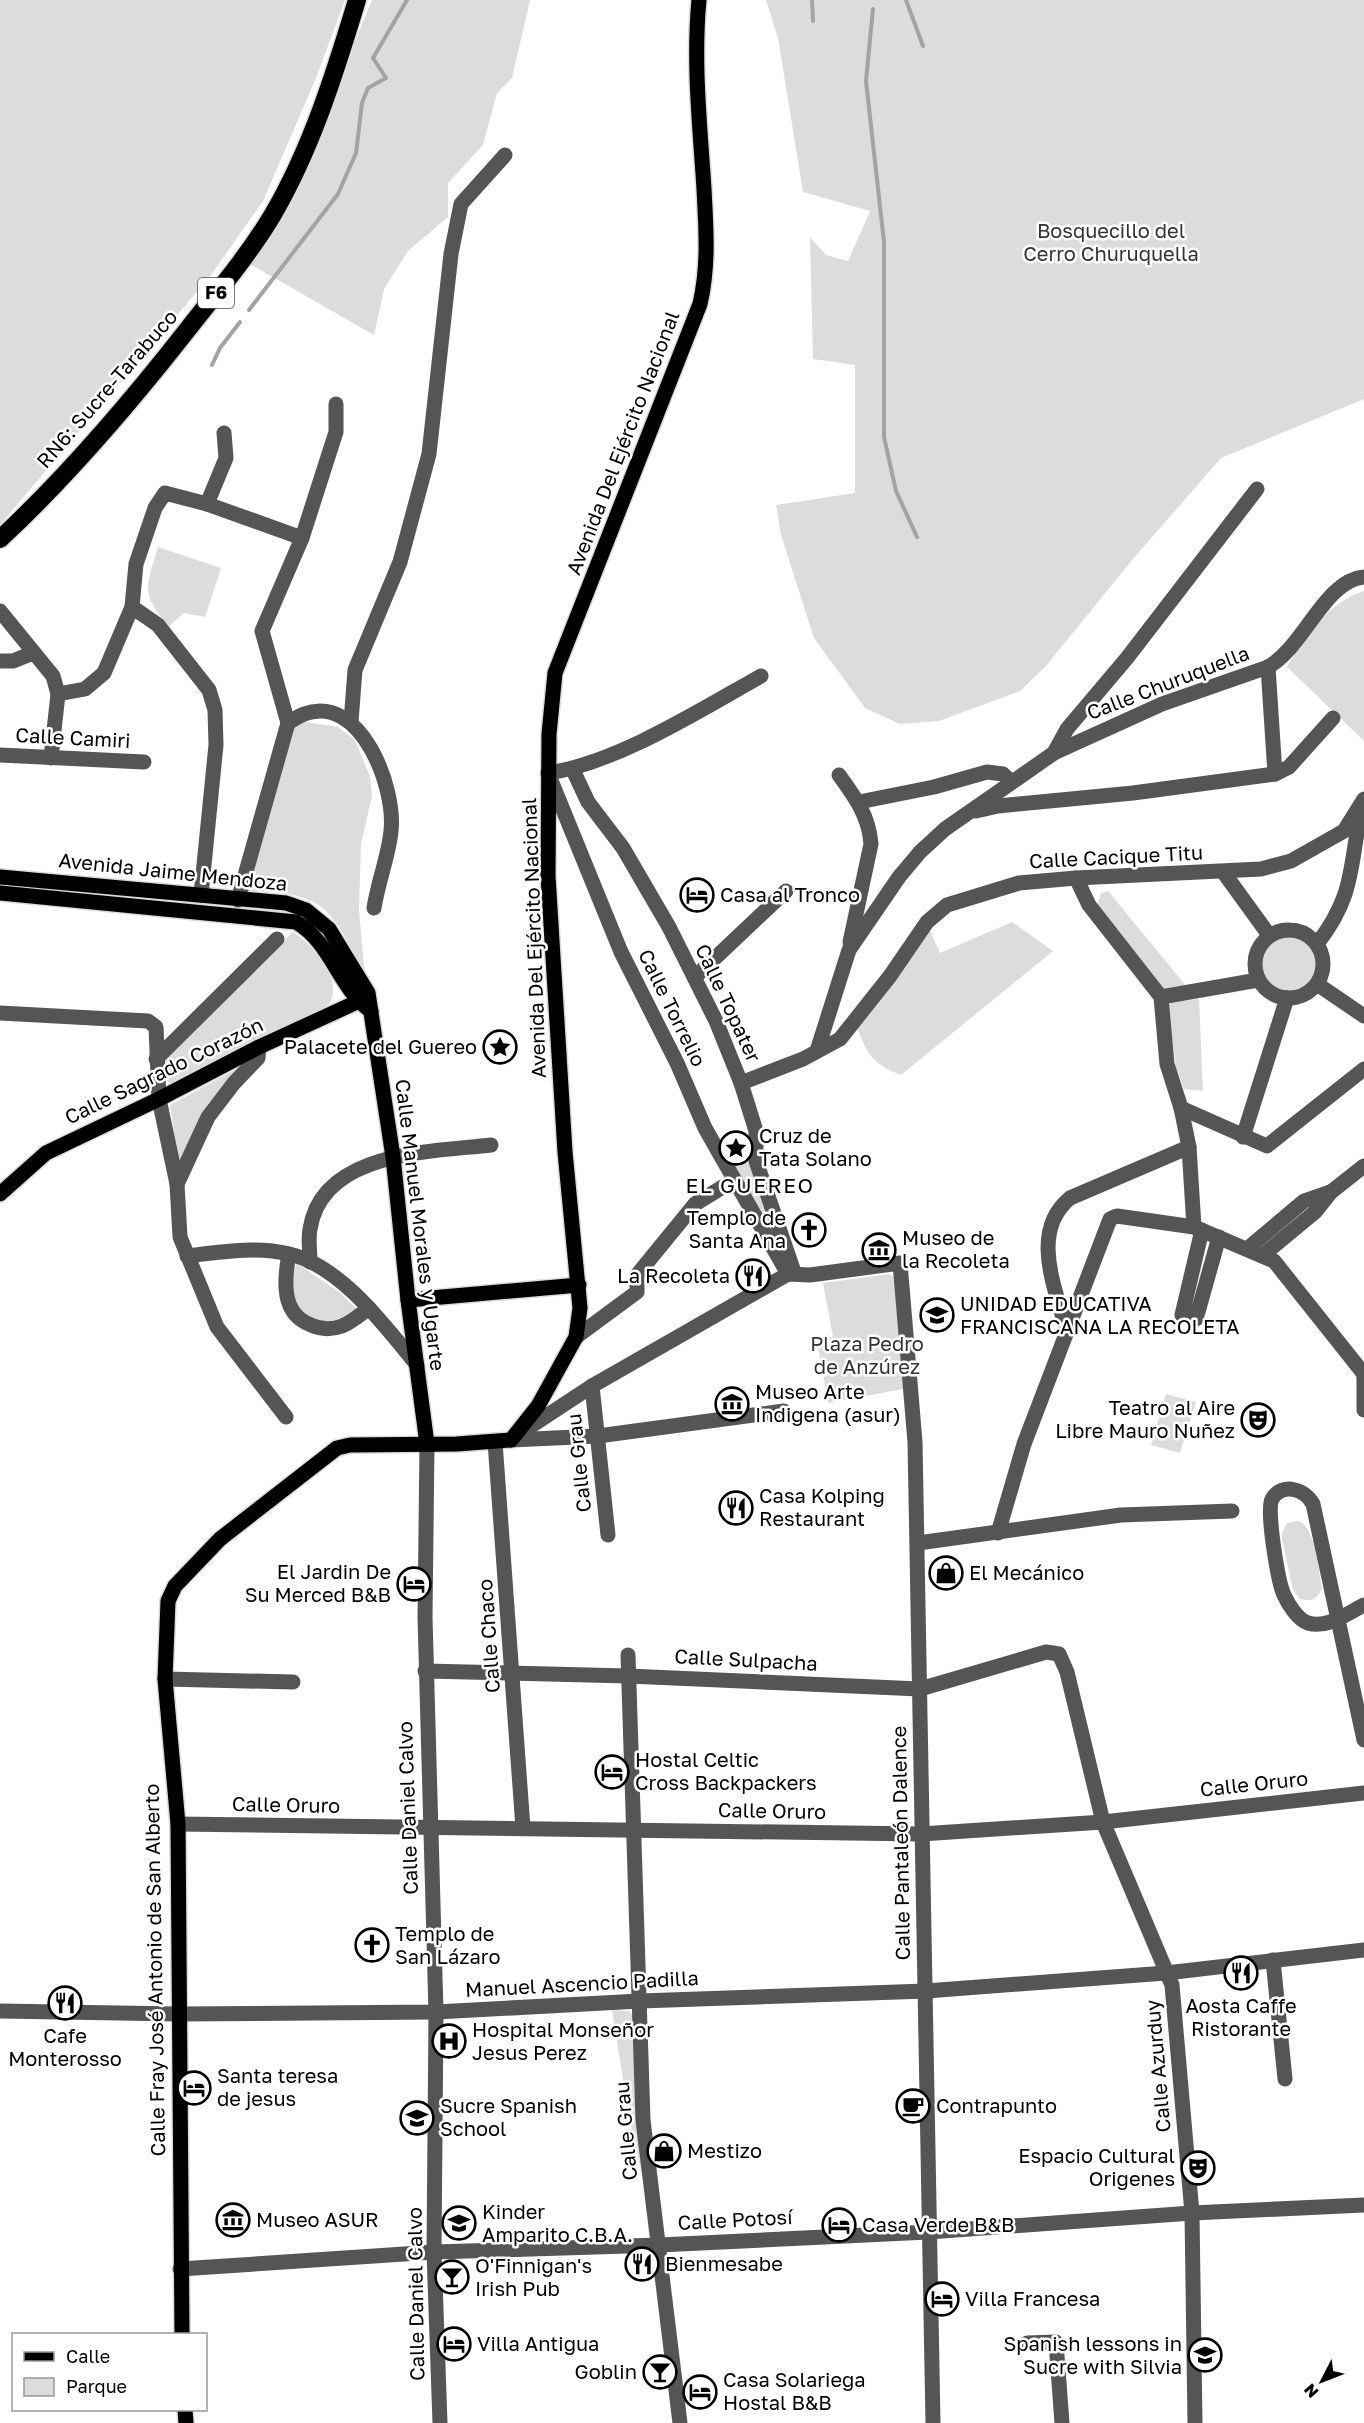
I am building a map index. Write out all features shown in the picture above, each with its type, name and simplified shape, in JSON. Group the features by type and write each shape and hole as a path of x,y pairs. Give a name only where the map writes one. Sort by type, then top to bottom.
{"highway":[{"name":"RN6: Sucre-Tarabuco","path":"0,539 54,485 132,400 239,264 272,215 304,150 336,68 357,0"}],"main road":[{"name":"Avenida Del Ejército Nacional","path":"503,1441 538,1406 576,1337 580,1308 565,1152 548,876 548,773 555,673 630,486 657,409 700,304 704,286 707,248 696,50 699,0"},
{"name":"Avenida Jaime Mendoza","path":"0,877 297,906 321,920 338,941 368,993 370,1011"},
{"name":"Avenida Jaime Mendoza","path":"0,893 296,922 321,942 357,1002 370,1011"},
{"name":"Calle Sagrado Corazón","path":"0,1194 46,1153 159,1099 259,1047 357,1002"},
{"name":"Calle Manuel Morales y Ugarte","path":"370,1011 393,1156 408,1300 427,1444"},
{"path":"408,1300 579,1285"},
{"path":"427,1444 503,1441"},
{"name":"Calle Fray José Antonio de San Alberto","path":"182,2333 178,1824 165,1679 168,1601 175,1586 220,1539 337,1448 350,1445 427,1444"}],"street":[{"path":"351,722 355,670 400,562 429,454 451,254 461,204 505,155"},
{"path":"238,900 288,723 262,631 302,538 336,432 336,404"},
{"path":"207,504 226,458 224,433"},
{"path":"1053,753 1067,729 1127,658 1257,489"},
{"path":"58,694 86,689 104,673 132,608 136,564 154,508 165,493 207,504 302,538"},
{"name":"Calle Churuquella","path":"849,950 874,911 920,852 945,829 1053,753 1162,704 1268,667 1282,659 1333,593 1345,583 1364,577"},
{"path":"132,608 158,625 209,690 215,710 216,745 201,895"},
{"path":"0,611 53,676 58,694 51,758"},
{"path":"0,661 13,661 33,652"},
{"path":"1268,667 1275,774"},
{"path":"548,773 573,770 641,740 761,676"},
{"path":"288,723 306,713 328,713 351,722 368,742 387,790 392,830 378,877 374,908"},
{"path":"970,812 998,806 1145,791 1275,774 1289,767 1333,718"},
{"name":"Calle Camiri","path":"0,755 144,762"},
{"name":"Calle Topater","path":"573,770 588,802 628,858 695,977 741,1083 756,1131 756,1161 791,1274"},
{"path":"859,802 934,787 987,772 1003,774 1012,782"},
{"name":"Calle Torrelio","path":"548,773 621,952 677,1063 705,1128 791,1274"},
{"path":"817,1051 849,950 871,844 870,830 859,802 838,775"},
{"path":"1317,944 1345,899 1359,869 1355,837 1364,799"},
{"name":"Calle Cacique Titu","path":"741,1083 803,1059 840,1039 890,976 927,922 947,905 1019,883 1076,878 1224,873 1261,869 1291,861 1344,831 1364,799"},
{"path":"1224,873 1269,935"},
{"path":"1076,878 1089,905 1161,997 1167,1064 1181,1108 1198,1229 1182,1315 1196,1319 1219,1237"},
{"path":"695,977 786,891"},
{"path":"1279,930 1300,931 1317,944 1324,964 1317,984 1309,992 1287,999 1265,989 1258,980 1254,961 1262,942 1269,935 1279,930"},
{"path":"156,1059 277,939"},
{"path":"1161,997 1258,980"},
{"path":"1317,984 1364,1016"},
{"path":"1243,1137 1287,999"},
{"path":"0,1013 148,1021 156,1027 159,1099 177,1184 180,1238 217,1327 286,1417"},
{"path":"177,1184 208,1117 234,1083 258,1058 259,1047"},
{"path":"1181,1108 1267,1146 1364,1069"},
{"path":"310,1262 310,1229 320,1203 336,1184 354,1170 393,1156 491,1146"},
{"path":"1067,1332 1046,1244 1050,1226 1060,1206 1070,1198 1188,1147"},
{"path":"1262,1256 1315,1212 1331,1192 1364,1166"},
{"path":"576,1337 637,1292 637,1275 695,1204 734,1180"},
{"path":"1247,1249 1304,1201 1331,1192"},
{"path":"998,1533 1024,1444 1110,1219 1117,1215 1198,1229 1274,1261 1364,1373 1364,1410"},
{"path":"187,1256 254,1251 289,1254 310,1262 369,1308 417,1365"},
{"path":"289,1254 285,1277 287,1302 299,1321 320,1329 330,1329 344,1325 369,1308"},
{"name":"Calle Pantaleón Dalence","path":"791,1274 900,1263 915,1442 918,1543 921,1834 926,1991 928,2232 933,2423"},
{"path":"503,1441 592,1386 791,1274"},
{"name":"Calle Grau","path":"592,1386 608,1536"},
{"path":"503,1441 598,1436 784,1411"},
{"name":"Calle Chaco","path":"503,1441 513,1674 524,1828"},
{"name":"Calle Daniel Calvo","path":"427,1444 425,1671 436,2012 434,2252 440,2423"},
{"path":"1364,1605 1336,1620 1317,1624 1305,1623 1284,1595 1269,1510 1272,1499 1285,1489 1301,1491 1309,1496 1313,1504 1336,1620 1364,1740"},
{"path":"918,1543 1121,1515 1232,1511"},
{"name":"Calle Sulpacha","path":"425,1671 628,1676 920,1689 1046,1652 1059,1654"},
{"name":"Calle Azurduy","path":"1059,1654 1067,1672 1103,1822 1172,1985 1191,2212 1195,2423"},
{"name":"Calle Grau","path":"627,1655 643,2120 680,2423"},
{"path":"165,1679 292,1682"},
{"name":"Calle Oruro","path":"178,1824 921,1834 1103,1822 1364,1793"},
{"name":"Manuel Ascencio Padilla","path":"0,2011 178,2014 436,2012 640,2001 926,1991 1166,1973 1364,1950"},
{"path":"1273,1960 1286,2079"},
{"name":"Calle Potosí","path":"180,2269 434,2252 659,2245 928,2232 1191,2212 1364,2205"},
{"path":"1027,2343 1056,2342 1062,2423"}],"green space":[{"path":"0,0 345,0 316,78 263,201 211,275 0,525"},
{"path":"372,0 530,0 512,78 497,93 483,145 448,183 448,217 408,251 384,289 374,335 250,264 339,81"},
{"name":"Bosquecillo del Cerro Churuquella","path":"766,0 1364,0 1364,399 1221,458 1133,559 1045,667 1020,691 939,721 900,724 865,708 814,638 781,535 776,505 855,493 855,365 813,359 810,237 826,255 848,261 870,211 803,192 778,38"},
{"path":"158,547 221,568 205,617 184,613 169,626 159,615 149,597 148,588"},
{"path":"1364,591 1364,741 1287,667 1310,632 1329,612 1340,603"},
{"path":"300,721 338,727 355,740 370,777 372,796 361,844 359,910 365,977 345,937 325,910 297,896 277,892 251,891 249,884 294,726"},
{"path":"1108,891 1187,987 1164,991 1097,906 1101,893"},
{"path":"1012,922 1053,951 901,1075 884,1067 872,1057 857,1026 928,926 940,953"},
{"path":"293,932 318,955 330,975 333,996 328,1006 249,1043 174,1085 168,1082 163,1075 162,1065 166,1058"},
{"path":"1281,933 1293,933 1308,941 1316,956 1316,968 1308,983 1293,991 1281,991 1266,983 1258,968 1258,956 1266,941"},
{"path":"1199,999 1203,1091 1184,1089 1176,1067 1168,1008 1171,1002"},
{"path":"242,1066 208,1104 181,1162 178,1162 170,1105"},
{"path":"751,1134 782,1253 719,1147"},
{"path":"296,1263 339,1292 357,1309 331,1321 313,1321 306,1317 299,1311 292,1292"},
{"name":"Plaza Pedro de Anzúrez","path":"889,1274 894,1277 903,1389 828,1403 817,1340 833,1337 823,1283"},
{"path":"1166,1394 1196,1402 1180,1453 1151,1445"},
{"path":"1298,1521 1309,1531 1322,1588 1311,1600 1300,1599 1293,1590 1282,1539 1287,1523"},
{"path":"612,2010 630,2011 633,2016 646,2193 628,2111"}],"waterway":[{"path":"249,310 338,194 356,153 362,103 368,88 386,78 373,58 407,0"},
{"path":"812,0 813,21"},
{"path":"906,0 923,46"},
{"path":"873,9 866,81 884,242 884,437 896,491 917,537"},
{"path":"212,365 220,348 240,322"}],"place":[{"name":"Casa al Tronco","path":"697,895"},
{"name":"Palacete del Guereo","path":"500,1047"},
{"name":"Cruz de Tata Solano","path":"736,1148"},
{"name":"Templo de Santa Ana","path":"809,1230"},
{"name":"Museo de la Recoleta","path":"879,1250"},
{"name":"La Recoleta","path":"753,1276"},
{"name":"UNIDAD EDUCATIVA FRANCISCANA LA RECOLETA","path":"937,1315"},
{"name":"Museo Arte Indigena (asur)","path":"732,1404"},
{"name":"Teatro al Aire Libre Mauro Nuñez","path":"1258,1420"},
{"name":"Casa Kolping Restaurant","path":"736,1508"},
{"name":"El Mecánico","path":"946,1573"},
{"name":"El Jardin De Su Merced B&B","path":"414,1584"},
{"name":"Hostal Celtic Cross Backpackers","path":"612,1772"},
{"name":"Templo de San Lázaro","path":"372,1945"},
{"name":"Aosta Caffe Ristorante","path":"1241,1973"},
{"name":"Cafe Monterosso","path":"65,2003"},
{"name":"Hospital Monseñor Jesus Perez","path":"449,2041"},
{"name":"Santa teresa de jesus","path":"194,2088"},
{"name":"Contrapunto","path":"913,2106"},
{"name":"Sucre Spanish School","path":"417,2118"},
{"name":"Mestizo","path":"664,2151"},
{"name":"Espacio Cultural Origenes","path":"1198,2168"},
{"name":"Museo ASUR","path":"233,2220"},
{"name":"Kinder Amparito C.B.A.","path":"459,2223"},
{"name":"Casa Verde B&B","path":"839,2225"},
{"name":"Bienmesabe","path":"642,2264"},
{"name":"O'Finnigan's Irish Pub","path":"452,2277"},
{"name":"Villa Francesa","path":"942,2299"},
{"name":"Villa Antigua","path":"454,2344"},
{"name":"Spanish lessons in Sucre with Silvia","path":"1205,2355"},
{"name":"Goblin","path":"660,2372"},
{"name":"Casa Solariega Hostal B&B","path":"700,2392"}],"district":[{"name":"EL GUEREO","path":"750,1186"}]}
